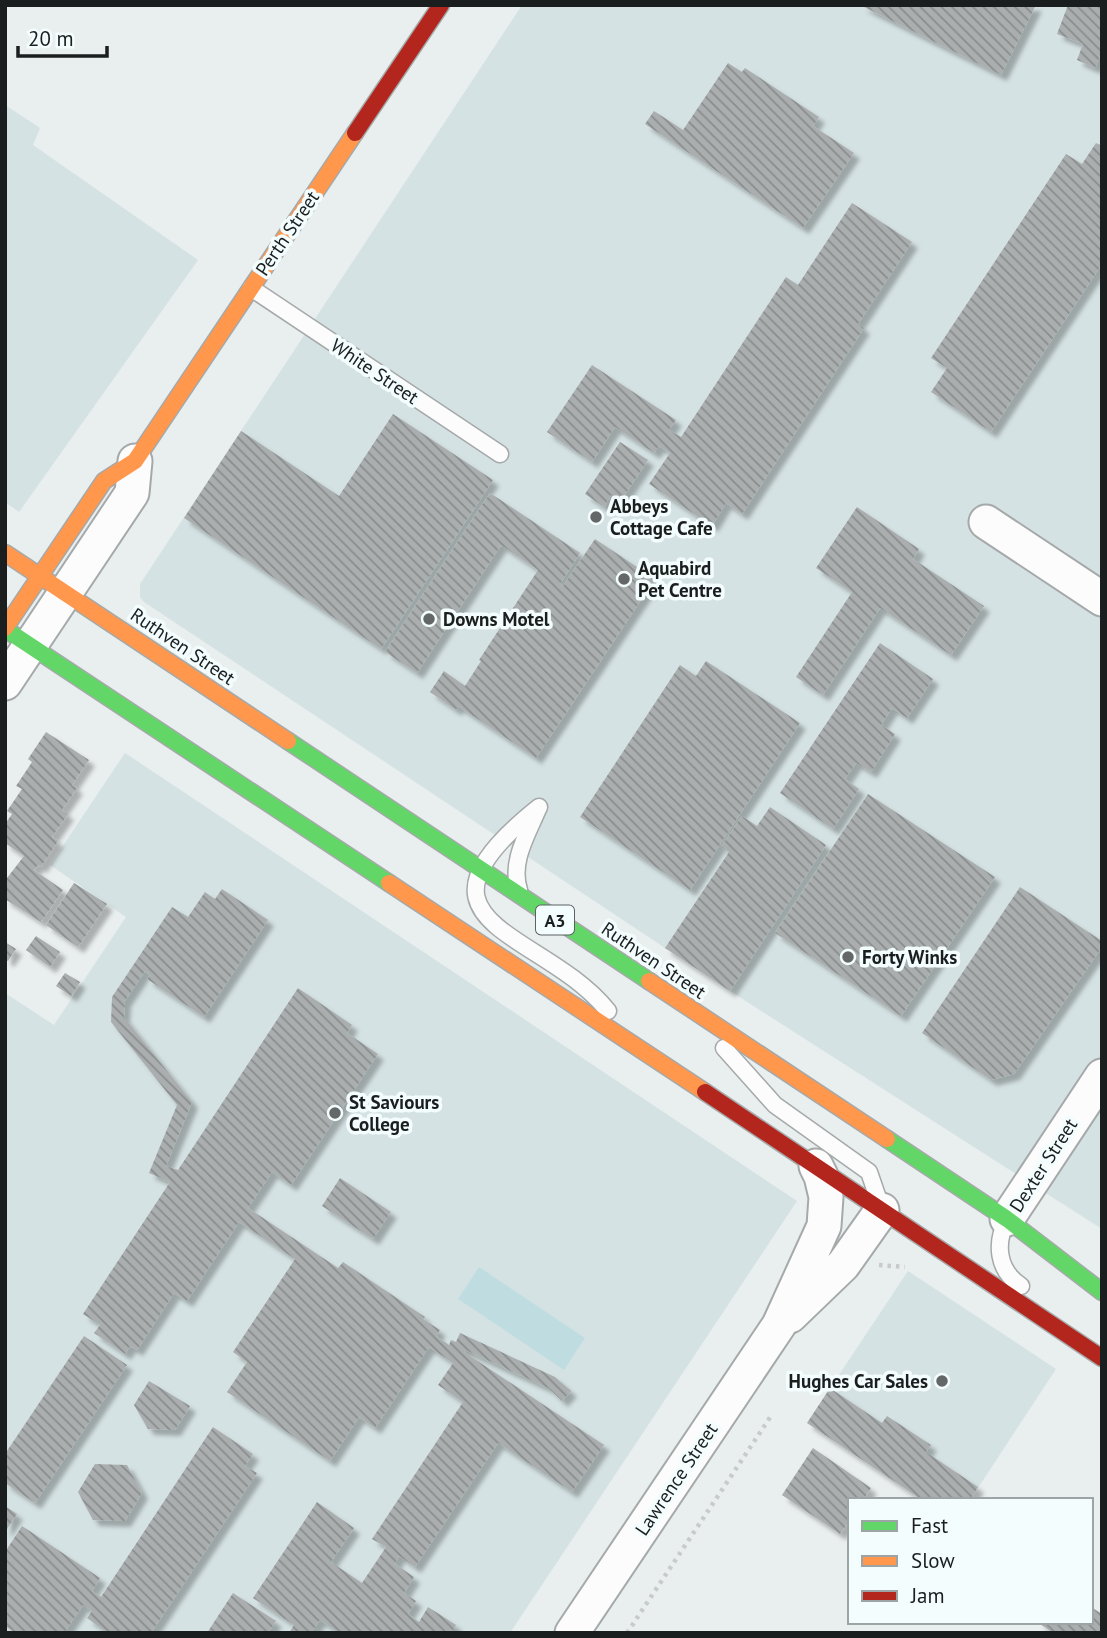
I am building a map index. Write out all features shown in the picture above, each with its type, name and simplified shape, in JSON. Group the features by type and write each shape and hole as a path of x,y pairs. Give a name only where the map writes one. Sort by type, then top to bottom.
{"main road":[{"name":"Perth Street","path":"135,461 441,5"},
{"name":"Ruthven Street","path":"5,553 1007,1219 1102,1292"},
{"path":"14,634 1102,1358"}],"street":[{"name":"Perth Street","path":"5,683 14,634 53,584 132,493 135,461"},
{"path":"986,522 1102,599"},
{"name":"Dexter Street","path":"1007,1219 1102,1076"},
{"name":"Lawrence Street","path":"572,1633 779,1325 824,1226 826,1197 816,1166"},
{"name":"Lawrence Street","path":"779,1325 804,1305 843,1265 882,1210"}],"lane":[{"name":"White Street","path":"250,288 500,454"},
{"path":"524,900 515,879 516,863 539,807 515,826 480,870 475,881 478,905 492,924 592,992 636,1046"},
{"path":"690,1009 775,1105 869,1172 882,1210"},
{"path":"1007,1219 999,1239 1002,1263 1017,1283 1041,1297"},
{"path":"1076,1320 1102,1345"}],"path":[{"path":"627,1633 771,1416"}],"shaded area":[{"path":"522,5 1102,5 1102,1229 730,991 140,597 140,584"},
{"path":"5,105 40,128 33,145 198,260 19,512 5,502"},
{"name":"St Saviours College","path":"125,753 797,1201 510,1633 5,1633 5,993 54,1025 126,917 50,865"},
{"path":"479,1267 585,1338 564,1370 458,1299"},
{"name":"Hughes Car Sales","path":"908,1271 1056,1369 971,1498 966,1498 807,1423"}],"building":[{"path":"860,5 1036,5 1001,75"},
{"path":"1068,5 1102,5 1102,51 1095,68 1077,60 1083,44 1057,34"},
{"path":"728,63 742,72 745,68 819,117 813,126 854,153 803,228 645,124 654,111 683,130"},
{"path":"1096,143 1102,146 1102,264 991,432 931,392 947,368 931,358 1066,154 1082,164"},
{"path":"852,203 912,242 858,324 864,328 742,514 726,503 712,526 649,484 670,453 659,446 654,453 615,427 592,462 547,432 592,365 676,420 669,430 681,437 786,277 798,285"},
{"path":"393,414 493,480 381,649 184,518 241,431 339,496"},
{"path":"620,442 648,460 620,502 611,495 604,507 585,494"},
{"path":"490,493 580,553 560,584 563,586 595,539 655,579 536,758 458,706 456,710 430,692 444,671 465,686 538,570 501,545 417,673 385,652"},
{"path":"857,507 919,549 913,559 984,606 951,655 880,608 823,695 796,677 852,592 816,568"},
{"path":"880,643 933,679 907,718 892,708 881,725 895,734 871,772 856,763 845,779 859,789 833,829 780,793"},
{"path":"706,661 800,723 690,890 580,817 680,665 696,676"},
{"path":"46,732 89,760 72,785 77,788 62,810 68,814 52,837 58,841 41,867 38,865 34,870 63,890 41,922 5,899 5,876 7,878 24,856 5,843 5,824 12,814 7,811 22,789 16,786 32,762 28,759"},
{"path":"868,794 995,877 901,1016 775,933"},
{"path":"770,807 826,845 730,991 665,948 729,852 721,847 742,816 757,826"},
{"path":"74,883 107,904 78,947 46,925"},
{"path":"1020,887 1102,941 1102,947 1014,1074 991,1080 922,1033"},
{"path":"222,889 268,920 204,1017 147,979 150,975 145,971 125,1001 124,1017 192,1102 166,1166 178,1170 298,988 352,1025 347,1033 378,1054 291,1185 272,1172 248,1208 338,1268 343,1262 425,1317 423,1319 440,1330 436,1336 449,1345 451,1340 456,1342 460,1333 555,1377 571,1391 562,1401 548,1388 465,1350 464,1352 604,1445 572,1492 498,1443 415,1567 399,1556 395,1564 414,1577 404,1593 416,1601 408,1614 419,1622 428,1607 456,1625 452,1633 339,1633 320,1620 311,1633 289,1633 294,1625 253,1598 317,1502 354,1528 331,1562 362,1583 386,1547 372,1539 463,1402 438,1385 453,1363 429,1347 375,1428 359,1417 330,1461 227,1392 247,1362 233,1352 295,1259 239,1222 187,1301 174,1293 137,1350 130,1346 125,1354 94,1333 100,1325 83,1314 170,1182 149,1173 177,1105 111,1022 112,997 172,907 188,917 205,892 215,899"},
{"path":"36,936 60,952 50,967 26,950"},
{"path":"5,942 16,949 8,961 5,959"},
{"path":"65,973 80,982 71,996 56,986"},
{"path":"340,1178 391,1212 373,1239 322,1206"},
{"path":"84,1336 127,1365 35,1503 5,1483 5,1454"},
{"path":"149,1381 190,1406 175,1430 148,1429 134,1405"},
{"path":"830,1388 882,1423 887,1416 931,1445 926,1452 978,1487 971,1498 919,1498 807,1423"},
{"path":"213,1427 253,1454 245,1466 257,1473 151,1633 136,1630 134,1633 108,1633 87,1618 92,1611 83,1605 64,1633 16,1633 5,1626 5,1552 22,1526 100,1578 92,1591 101,1597"},
{"path":"813,1448 871,1488 864,1498 848,1498 848,1523 840,1534 782,1495"},
{"path":"95,1464 127,1465 142,1493 125,1521 93,1520 78,1492"},
{"path":"5,1506 17,1514 5,1532"},
{"path":"233,1593 276,1621 268,1633 207,1633"},
{"path":"1093,1608 1102,1614 1100,1633 1053,1633 1040,1624 1093,1624"}],"traffic: fast":[{"path":"5,629 389,883"},
{"path":"288,741 649,981"},
{"path":"887,1139 1007,1219 1102,1292"}],"traffic: slow":[{"path":"5,628 104,481 135,461 355,133"},
{"path":"5,553 288,741"},
{"path":"389,883 705,1092"},
{"path":"649,981 887,1139"}],"traffic: jam":[{"path":"355,133 441,5"},
{"path":"705,1092 1102,1358"}],"place":[{"name":"Abbeys Cottage Cafe","path":"596,517"},
{"name":"Aquabird Pet Centre","path":"624,579"},
{"name":"Downs Motel","path":"429,619"},
{"name":"Forty Winks","path":"848,957"},
{"name":"St Saviours College","path":"335,1113"},
{"name":"Hughes Car Sales","path":"942,1381"}]}
